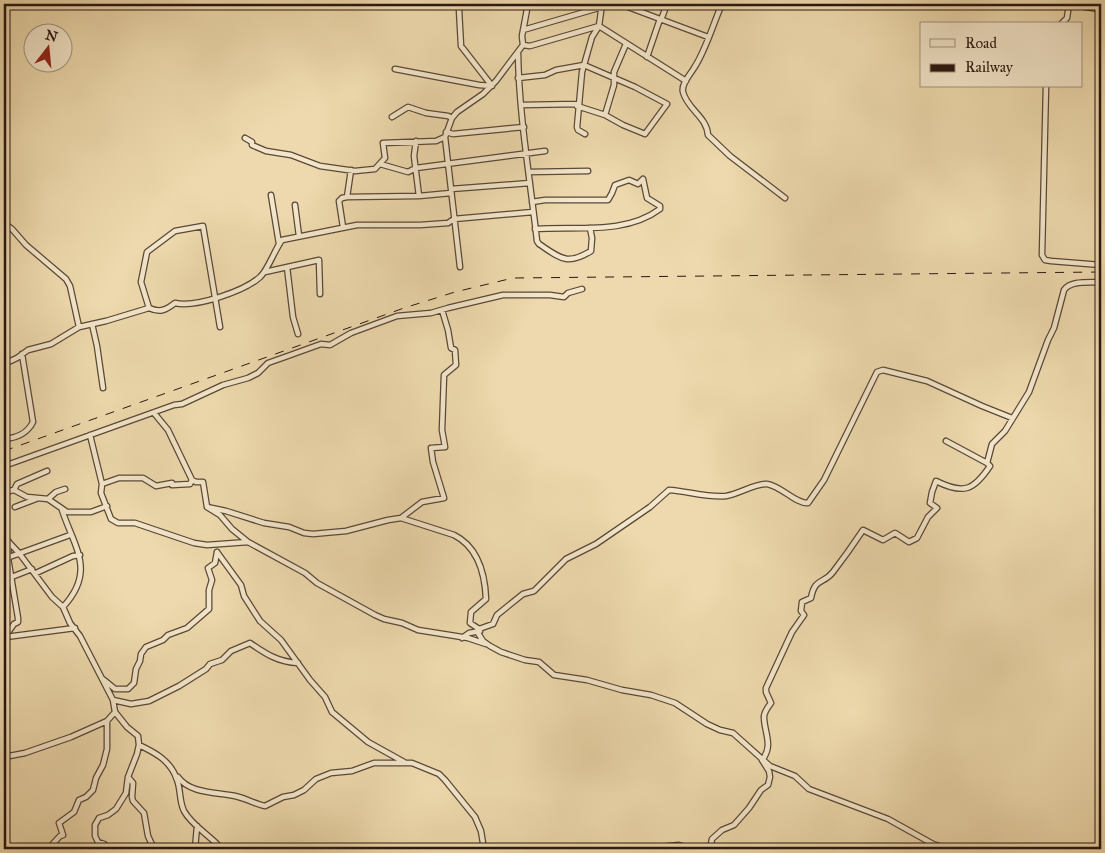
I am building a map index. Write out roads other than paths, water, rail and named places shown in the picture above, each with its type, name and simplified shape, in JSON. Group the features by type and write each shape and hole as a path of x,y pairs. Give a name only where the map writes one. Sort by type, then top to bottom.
{"highway":[{"path":"1079,4 1101,7"}],"street":[{"path":"460,268 445,135 452,118 457,112 492,86 523,46 522,36 528,4"},
{"path":"620,4 708,38"},
{"path":"637,9 639,4"},
{"path":"647,57 667,4"},
{"path":"722,4 697,64 683,86 683,93 708,126 708,135 730,156 785,198"},
{"path":"1063,22 1067,18 1069,4"},
{"path":"523,30 602,5 599,26 592,37 584,65 577,105 576,127 585,134"},
{"path":"458,8 461,46 492,86"},
{"path":"523,46 530,46 599,26 686,81"},
{"path":"606,115 614,86 613,78 626,44"},
{"path":"518,53 518,78 522,105 525,154 529,172 537,241 562,259 579,258 591,251 592,238 590,228"},
{"path":"518,78 545,75 556,70 584,65 667,104 644,134 606,115 577,105 522,105"},
{"path":"395,69 471,84 492,86"},
{"path":"1046,88 1042,255 1045,260 1101,265"},
{"path":"392,117 408,107 452,118"},
{"path":"245,138 252,142 252,145 266,151 291,155 320,166 362,170 375,169 385,158 383,143 436,141 445,135 524,127"},
{"path":"416,141 414,156 419,196"},
{"path":"380,164 408,172 416,168 448,163 544,151"},
{"path":"347,197 351,170"},
{"path":"529,172 588,171"},
{"path":"532,202 544,200 608,200 614,185 629,180 638,184 643,180 647,198 660,206 659,210 632,223 611,227 535,229"},
{"path":"343,227 339,201 342,198 419,196 530,183"},
{"path":"271,195 279,244"},
{"path":"295,205 299,236"},
{"path":"4,364 28,350 51,344 79,327 149,308 157,311 168,308 175,303 190,305 214,298 254,282 265,272 282,240 356,225 448,223 454,219 533,212"},
{"path":"4,223 12,229 26,246 66,279 70,286 79,327"},
{"path":"149,308 141,282 147,252 175,231 203,226 220,326"},
{"path":"265,272 319,260 320,294"},
{"path":"287,267 293,317 298,334"},
{"path":"987,463 992,444 1005,431 1029,392 1054,328 1061,297 1066,286 1074,283 1101,282"},
{"path":"4,466 182,404 223,385 248,378 258,373 268,363 321,344 330,345 351,333 397,316 431,313 503,295 550,295 564,297 568,293 582,289"},
{"path":"402,518 422,502 444,498 433,462 431,448 445,447 442,430 444,375 456,365 455,350 451,348 442,310"},
{"path":"92,324 103,388"},
{"path":"4,439 19,436 26,432 33,422 22,354"},
{"path":"462,638 469,633 493,624 496,615 523,594 534,591 566,559 596,544 650,507 669,490 717,497 737,494 763,484 769,484 804,503 808,503 824,480 877,372 882,370 927,380 1012,418"},
{"path":"154,413 168,430 192,480 203,482 207,507 220,515 248,542 306,573 317,583 375,615 418,630 462,638 490,646 525,660 539,662 554,675 586,680 622,690 664,698 707,724 733,733 770,766 795,776 809,789 888,819 933,844 948,849"},
{"path":"90,436 102,484 101,493 112,519 118,523 135,523 194,543 219,545 248,542"},
{"path":"762,760 768,744 764,717 771,703 766,688 792,632 804,615 801,611 802,602 811,598 817,583 832,573 863,530 883,540 895,533 909,542 917,538 928,517 937,508 930,503 936,481 952,489 962,489 980,481 990,466 946,442"},
{"path":"14,490 17,484 47,471"},
{"path":"102,484 118,478 143,478 156,486 172,482 172,485 190,484 192,480"},
{"path":"48,499 56,492 65,489"},
{"path":"4,492 14,490 27,497 48,499 66,512 91,512 107,506"},
{"path":"15,507 37,499"},
{"path":"207,507 313,534 346,531 402,518 454,534 460,537 471,550 482,568 485,579 486,599 471,612 470,623 478,631 483,641 490,646"},
{"path":"62,510 80,555 82,568 75,594 64,607"},
{"path":"6,559 70,534"},
{"path":"4,537 36,573 52,597 64,607 70,623 75,628 113,700 116,712 138,736 139,745 128,777 126,793 116,809 108,815 99,818 95,825 94,836 98,842 110,849"},
{"path":"5,638 14,624 18,622 11,576 6,559 9,542"},
{"path":"102,679 115,689 128,689 134,683 140,654 146,647 163,640 168,635 187,628 209,609 209,590 212,580 208,568 215,563 219,545"},
{"path":"217,552 241,585 244,596 260,621 268,630 278,636 325,697 335,715 368,742 408,763"},
{"path":"36,573 73,556 80,555"},
{"path":"4,580 32,569"},
{"path":"5,638 75,628"},
{"path":"4,631 5,638"},
{"path":"113,700 131,704 148,702 179,686 206,669 210,664 222,660 232,651 250,643 279,660 298,663"},
{"path":"4,758 71,737 107,721 116,712"},
{"path":"48,849 60,836 64,835 59,823 74,812 79,800 86,797 95,787 96,778 105,757 107,721"},
{"path":"139,745 159,755 182,784 204,791 238,796 252,803 265,806 304,790 316,779 331,773 352,771 374,763 417,764 439,774 475,817 481,831 484,849"},
{"path":"710,849 712,839 722,830 734,825 761,790 768,785 769,771 762,760"},
{"path":"168,764 177,780 184,811 220,849"},
{"path":"128,777 132,783 133,801 144,813 148,836 154,849"},
{"path":"195,849 197,826"},
{"path":"642,849 679,845 691,849"}],"railway":[{"path":"4,451 404,308 455,292 513,278 1101,272"}]}
